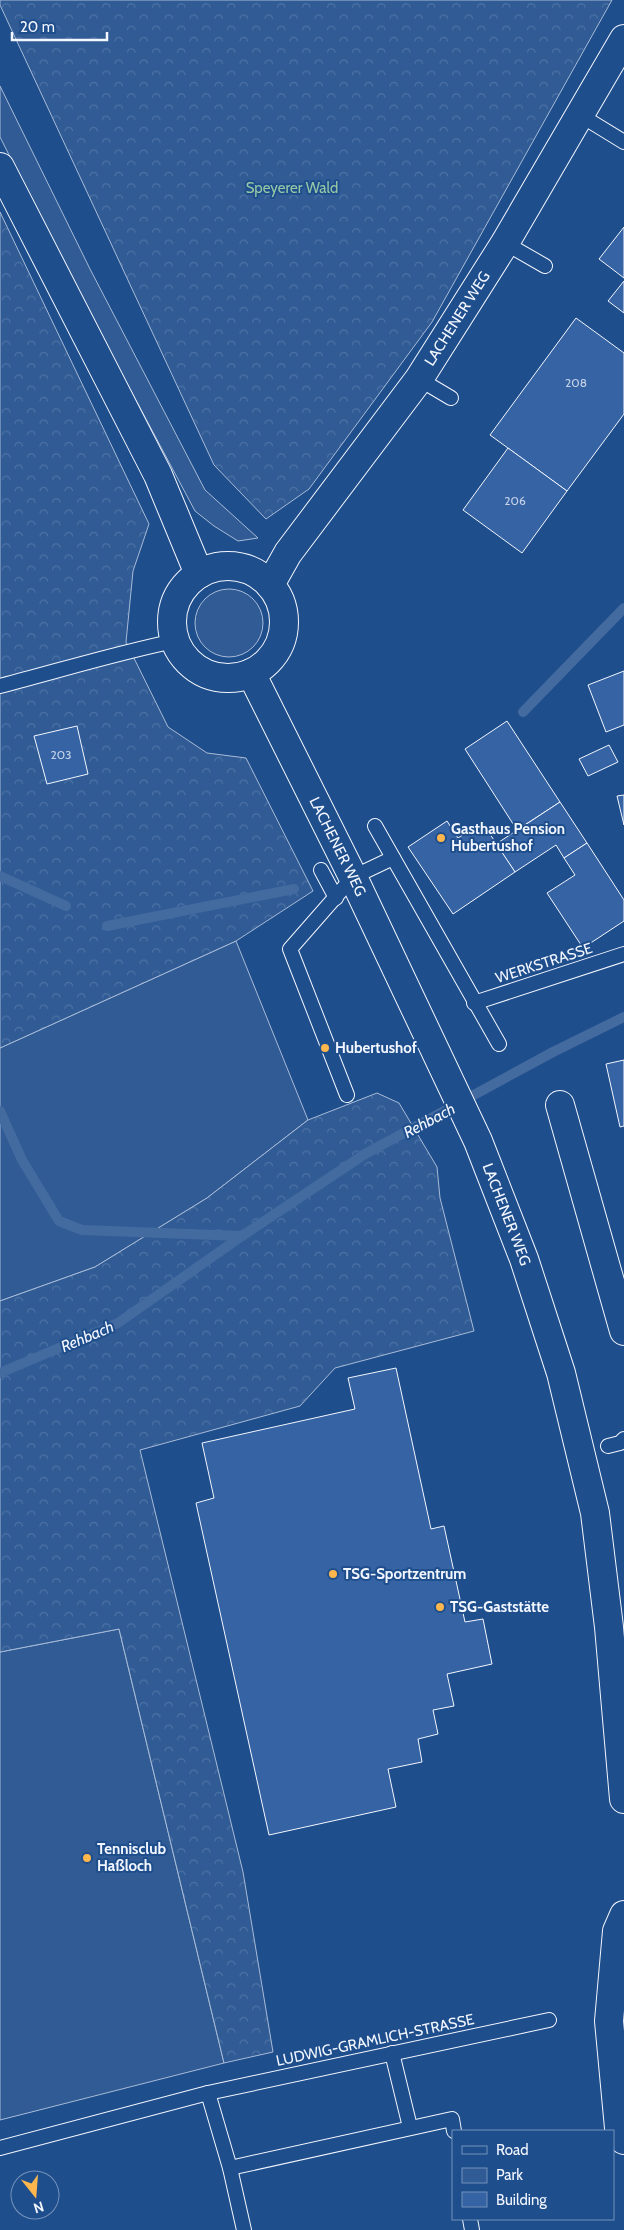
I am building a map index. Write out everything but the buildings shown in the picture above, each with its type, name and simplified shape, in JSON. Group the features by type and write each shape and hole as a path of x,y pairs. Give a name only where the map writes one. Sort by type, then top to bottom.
{"main road":[{"name":"LACHENER WEG","path":"270,585 288,553 419,379 505,243 624,39"},
{"path":"0,167 158,475 199,574"},
{"path":"217,567 236,567 254,573 270,585 279,599 283,616 282,634 276,650 264,665 251,673 234,678 219,678 192,666 174,641 171,622 175,603 184,586 199,574 217,567"},
{"name":"LACHENER WEG","path":"251,673 353,877 478,1141 527,1269 561,1373 595,1513 610,1626 624,1799"},
{"path":"560,1105 624,1331"},
{"path":"624,1915 616,1931 609,2021 619,2128 624,2140"}],"lane":[{"path":"580,115 624,142"},
{"path":"505,243 545,266"},
{"path":"419,379 452,398"},
{"path":"0,686 138,648 174,641"},
{"path":"376,826 474,1003 499,1044"},
{"path":"347,1095 290,949 353,877 393,858"},
{"path":"321,870 336,898"},
{"name":"WERKSTRASSE","path":"474,1003 624,954"},
{"path":"608,1446 620,1443 624,1439"},
{"name":"LUDWIG-GRAMLICH-STRASSE","path":"0,2148 208,2093 549,2020"},
{"path":"392,2053 410,2127"},
{"path":"208,2093 230,2168 244,2230"},
{"path":"230,2168 452,2119 454,2130"}],"green space":[{"name":"Speyerer Wald","path":"0,0 612,0 432,322 309,489 266,519 214,465 0,5"},
{"path":"0,86 90,269 205,490 258,538 238,541 195,511 73,282 0,137"},
{"path":"0,212 149,524 133,571 126,642 168,727 207,753 246,758 313,891 236,941 0,1048"},
{"path":"229,589 242,592 253,599 260,610 263,623 260,636 253,647 242,654 229,657 216,654 205,647 198,636 195,623 198,610 205,599 216,592"},
{"path":"236,941 308,1120 207,1198 95,1267 0,1301 0,1048"},
{"path":"377,1093 399,1103 437,1167 440,1198 474,1331 335,1368 300,1406 140,1450 243,1872 273,2052 224,2063 119,1629 0,1652 0,1301 95,1267 207,1198 308,1120"},
{"name":"Tennisclub Haßloch","path":"119,1629 224,2063 0,2120 0,1652"}],"waterway":[{"path":"523,712 624,608"},
{"path":"0,876 66,906"},
{"path":"107,926 294,889"},
{"name":"Rehbach","path":"0,1373 118,1323 242,1236 365,1154 553,1052 624,1017"},
{"name":"Rehbach","path":"0,1111 22,1160 59,1221 82,1230 242,1236"}],"place":[{"name":"Gasthaus Pension Hubertushof","path":"441,838"},
{"name":"Hubertushof","path":"325,1048"},
{"name":"TSG-Sportzentrum","path":"333,1574"},
{"name":"TSG-Gaststätte","path":"440,1607"},
{"name":"Tennisclub Haßloch","path":"87,1858"}]}
